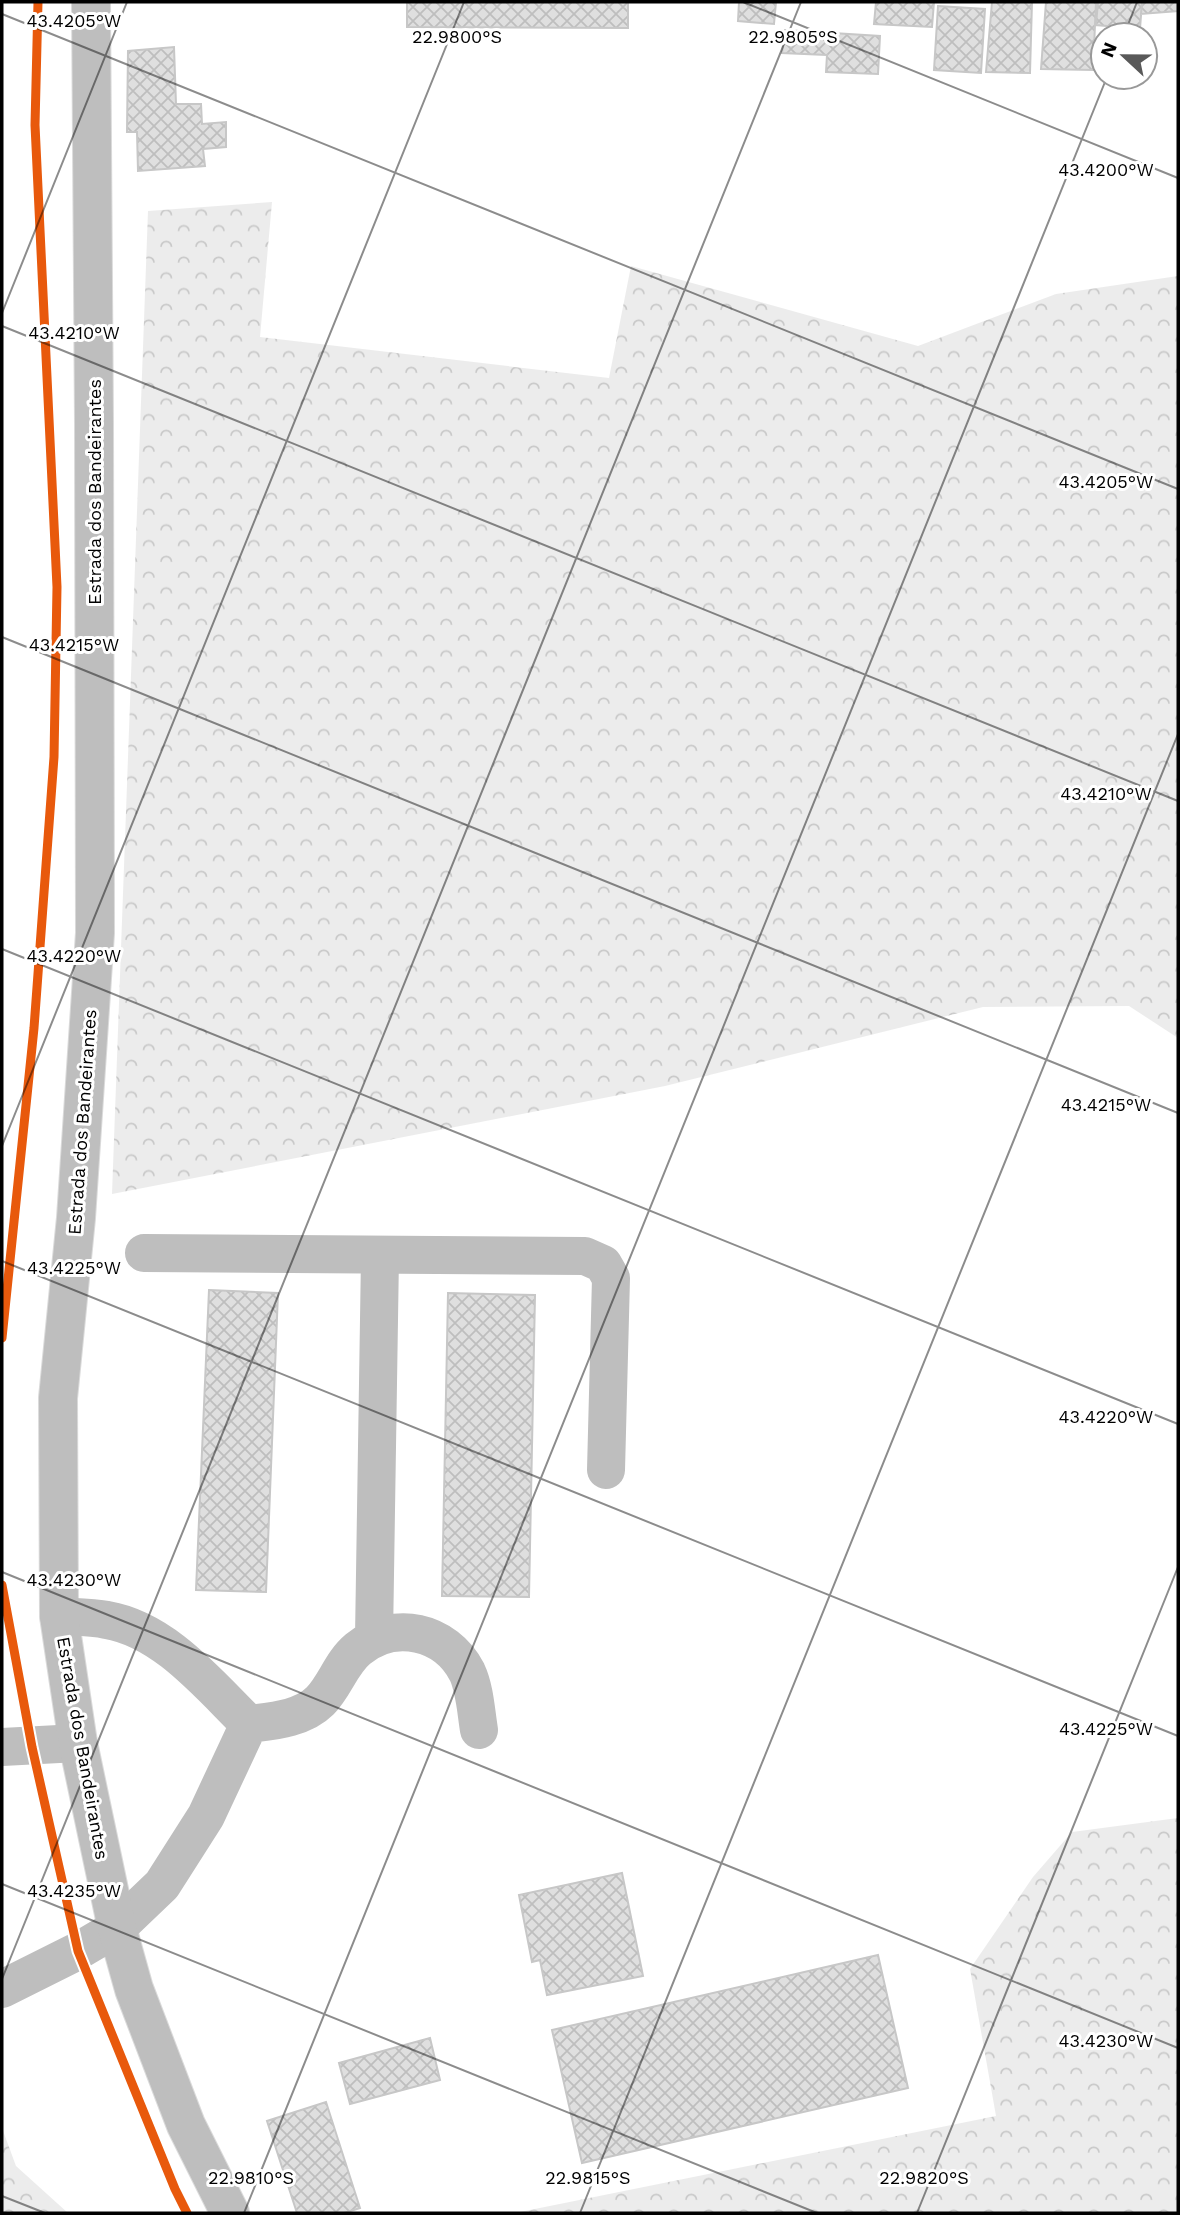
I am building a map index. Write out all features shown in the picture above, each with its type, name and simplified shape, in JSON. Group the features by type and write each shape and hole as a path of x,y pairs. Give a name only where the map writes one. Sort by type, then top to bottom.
{"main road":[{"name":"Estrada dos Bandeirantes","path":"91,2 95,933 76,1218 58,1398 59,1616 78,1743 117,1928 134,1989 186,2125 230,2213"},
{"path":"144,1253 585,1256 603,1264 611,1278 606,1470"},
{"path":"374,1638 380,1256"},
{"path":"59,1616 108,1620 141,1632 170,1651 249,1724"},
{"path":"249,1724 290,1718 319,1702 356,1651 374,1638 395,1632 418,1633 438,1640 456,1654 468,1674 479,1730"},
{"path":"2,1989 117,1928 162,1885 206,1816 249,1724"},
{"path":"2,1747 78,1743"}],"green space":[{"path":"272,202 260,337 609,378 631,266 918,346 1056,294 1178,276 1178,1038 1129,1006 983,1007 665,1086 112,1194 148,211"},
{"path":"1178,1818 1178,2213 515,2213 996,2116 970,1969 1033,1877 1072,1832"},
{"path":"2,2128 16,2166 68,2213 2,2213"}],"building":[{"path":"407,2 628,2 628,28 407,27"},
{"path":"739,2 776,2 774,24 738,21"},
{"path":"876,2 934,2 932,27 874,24"},
{"path":"992,2 1032,2 1030,73 986,72"},
{"path":"1046,2 1096,2 1095,21 1089,21 1089,70 1041,69"},
{"path":"1098,2 1142,2 1141,21 1096,21"},
{"path":"1142,2 1178,2 1178,11 1141,14"},
{"path":"938,6 985,9 981,73 934,70"},
{"path":"785,30 880,36 878,74 826,72 827,55 782,53"},
{"path":"174,47 176,104 201,104 202,124 226,122 226,147 203,149 205,166 138,171 137,132 127,132 128,51"},
{"path":"209,1290 278,1293 266,1592 196,1590"},
{"path":"448,1293 535,1295 529,1597 442,1596"},
{"path":"622,1873 643,1976 547,1995 540,1960 532,1962 519,1895"},
{"path":"878,1955 908,2088 582,2163 552,2030"},
{"path":"430,2038 440,2080 350,2104 339,2063"},
{"path":"326,2102 360,2208 344,2213 297,2213 267,2121"}],"cycle path":[{"path":"2,1338 34,1028 54,757 57,587 35,125 38,2"},
{"path":"2,1585 32,1747 78,1951 187,2213"}]}
